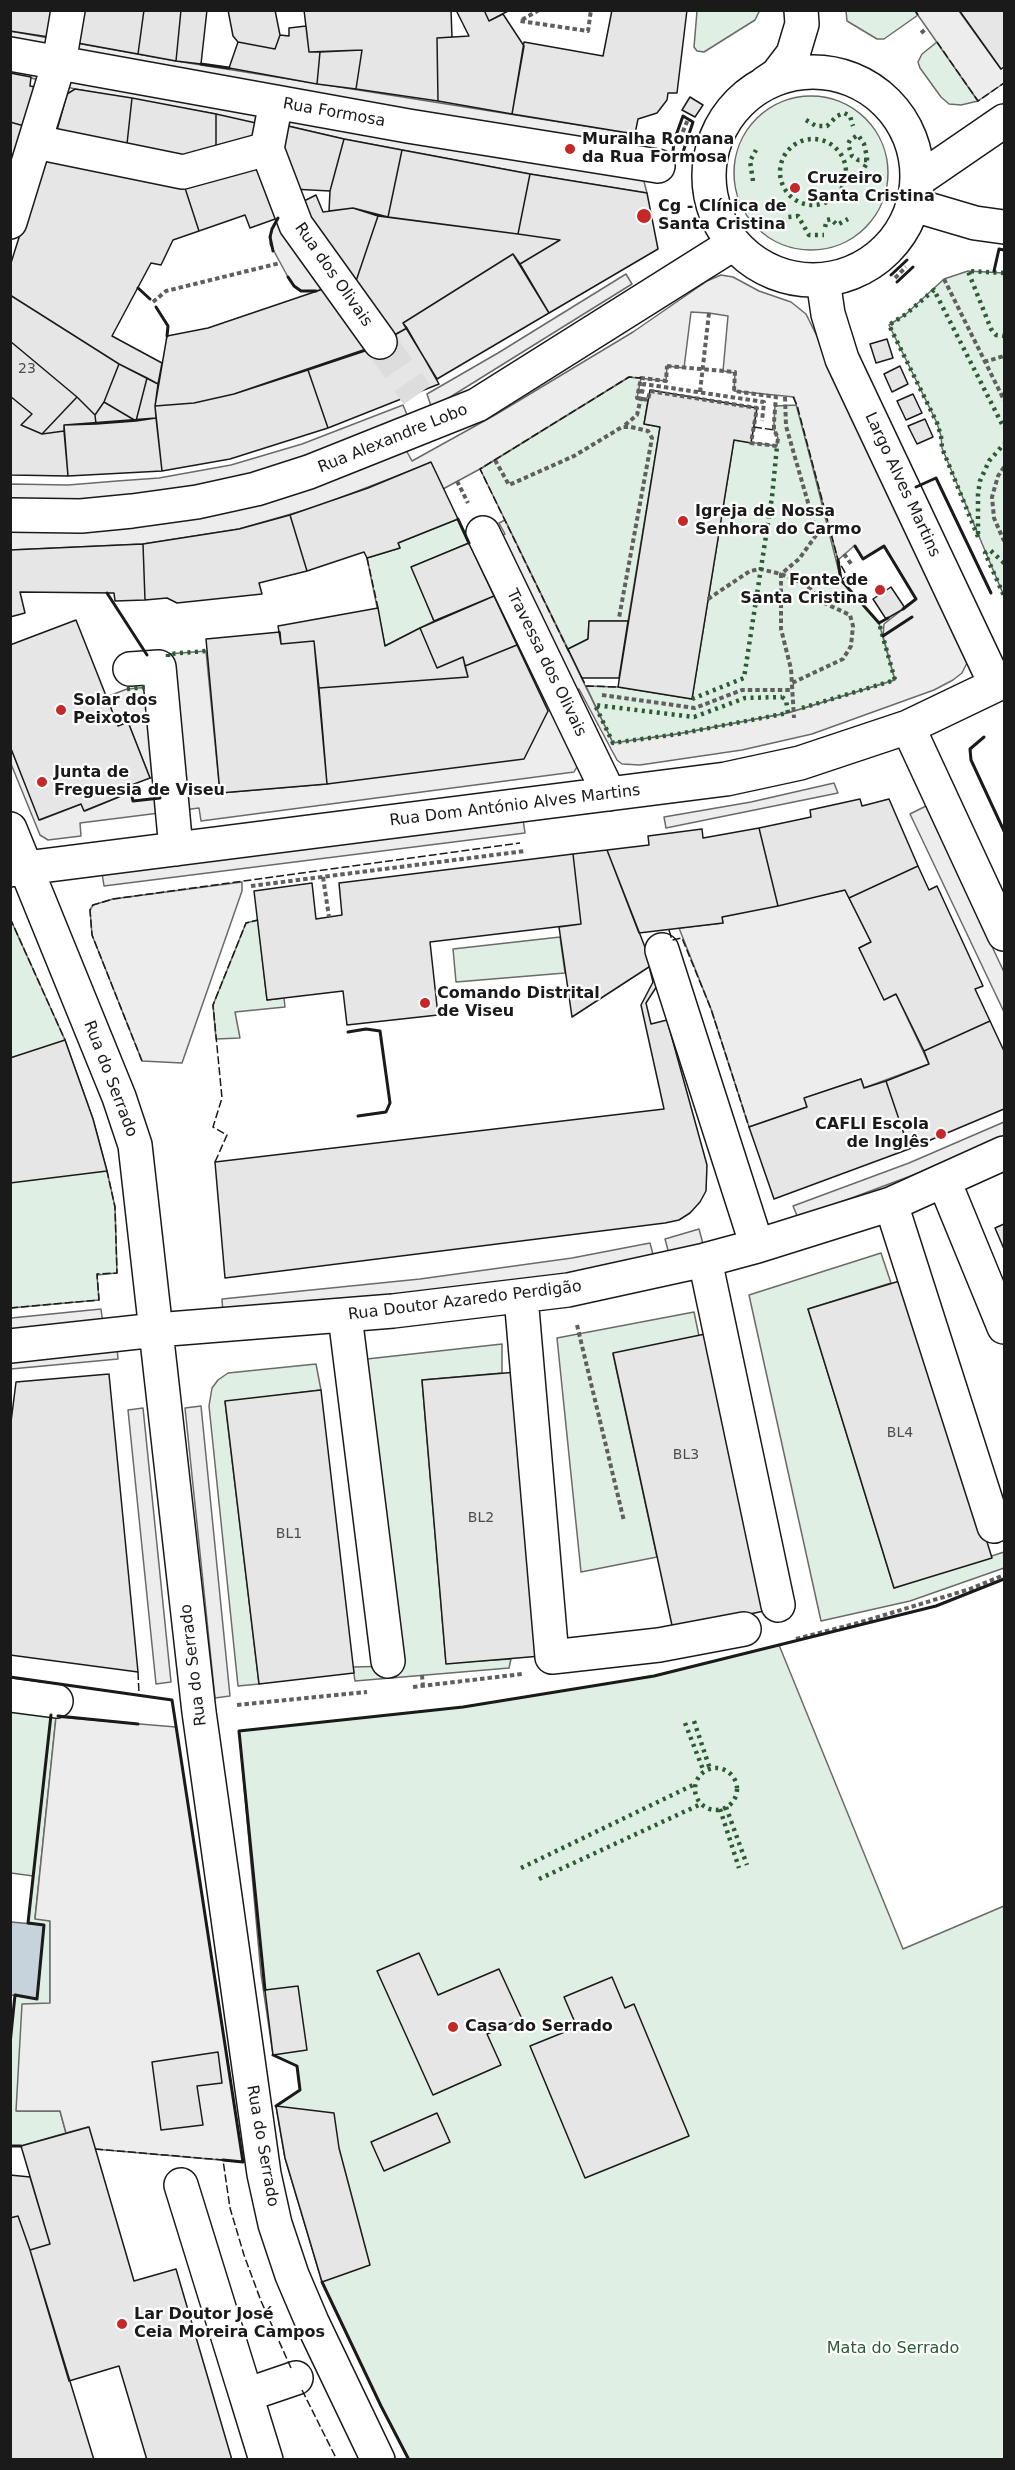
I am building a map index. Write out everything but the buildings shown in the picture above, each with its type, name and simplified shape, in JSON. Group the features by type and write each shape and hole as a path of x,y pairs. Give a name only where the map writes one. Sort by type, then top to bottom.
{"street":[{"path":"10,222 59,63 68,10"},
{"path":"801,17 820,56 833,68 881,97 902,121 914,149 916,192 901,233 880,256 853,273 823,280 797,279 774,273 752,261 733,244 719,223 710,198 708,173 712,147 722,123 738,103 786,66 798,41 801,17"},
{"name":"Rua Formosa","path":"10,54 420,128 658,166"},
{"path":"758,87 789,74 811,72 823,72 855,80"},
{"path":"36,142 183,172 267,149 276,102"},
{"path":"916,192 1005,121"},
{"name":"Rua dos Olivais","path":"267,149 296,225 380,342"},
{"path":"916,192 975,223 1005,227"},
{"name":"Rua Alexandre Lobo","path":"10,515 81,516 197,502 256,489 309,472 477,405 733,244"},
{"name":"Largo Alves Martins","path":"823,280 828,314 842,359 1001,686"},
{"name":"Travessa dos Olivais","path":"483,533 609,794"},
{"path":"130,669 159,667 176,849"},
{"name":"Rua Dom António Alves Martins","path":"18,869 726,779 837,751 909,727 1001,686"},
{"path":"909,727 1005,934"},
{"name":"Rua do Serrado","path":"10,829 18,869 119,1096 135,1145 199,1712 264,2174 275,2224 292,2275 378,2460"},
{"path":"662,950 757,1246"},
{"name":"Rua Doutor Azaredo Perdigão","path":"10,1346 156,1330 345,1316 568,1290 705,1260 891,1204 1005,1153"},
{"path":"944,1181 1005,1327"},
{"path":"891,1204 994,1526 1005,1521"},
{"path":"705,1260 778,1605"},
{"path":"521,1297 552,1657 659,1645 744,1629"},
{"path":"345,1316 388,1661"},
{"path":"10,1695 56,1701"},
{"path":"181,2185 266,2460"},
{"path":"246,2395 296,2378"}],"path":[{"path":"539,10 520,21 588,31 591,10"},
{"path":"921,33 927,28"},
{"path":"153,302 166,291 280,263"},
{"path":"895,278 906,267"},
{"path":"944,279 1005,400"},
{"path":"700,392 709,313"},
{"path":"984,362 1005,356"},
{"path":"667,366 735,372 734,391 776,397 774,430 778,438 777,446 751,442 757,408 650,391 648,400 642,399 637,398 641,378 666,381 667,366"},
{"path":"495,460 509,485 574,456 631,422 637,415 644,384 764,402 762,421"},
{"path":"785,397 786,426 817,534 799,558 781,574 781,629 792,669 794,718"},
{"path":"619,618 652,438 648,431 643,429 622,427"},
{"path":"1005,467 998,476 992,497 994,518 1005,541"},
{"path":"844,554 852,565"},
{"path":"708,599 750,571 760,569 781,574 807,585 820,601 850,615 853,626 851,646 843,659 792,683"},
{"path":"601,695 695,708 742,690 792,690"},
{"path":"251,886 525,851"},
{"path":"323,877 329,917"},
{"path":"568,1290 624,1521"},
{"path":"791,1640 951,1595 1005,1575"}],"green space":[{"path":"759,10 759,12 755,20 704,52 697,51 694,47 697,11"},
{"path":"846,11 915,11 918,15 884,39 877,39 847,21"},
{"path":"937,42 978,101 961,105 949,104 941,97 920,68 918,62 922,54"},
{"path":"811,96 826,97 841,102 866,118 882,143 887,158 887,188 882,203 866,228 841,244 826,249 811,250 796,249 781,244 756,228 740,203 735,188 734,173 735,158 740,143 756,118 781,102 796,97"},
{"path":"968,271 1004,273 1004,596 942,448 937,423 889,325 906,314 944,279"},
{"path":"629,377 641,378 637,398 648,400 644,424 660,427 628,621 589,621 588,639 568,649 480,469"},
{"path":"797,405 841,580 879,623 895,680 788,713 678,734 613,743 586,686 618,687 692,699 734,440 777,446 778,438 774,430 775,406"},
{"path":"458,519 469,543 412,567 434,621 385,646 367,558 400,548 398,543"},
{"path":"10,918 65,1040 93,1119 107,1171 115,1207 117,1273 97,1275 99,1300 11,1308"},
{"path":"258,920 267,1000 284,998 285,1007 235,1012 240,1038 216,1039 213,1005 246,923"},
{"path":"560,937 565,973 456,982 453,949"},
{"path":"881,1253 891,1283 808,1309 894,1588 1004,1552 1004,1568 910,1601 821,1621 749,1295"},
{"path":"694,1312 699,1336 613,1354 657,1557 581,1572 557,1338"},
{"path":"502,1344 502,1373 422,1380 446,1663 511,1659 509,1668 355,1681 353,1667 393,1666 367,1359"},
{"path":"316,1364 321,1390 225,1402 259,1684 238,1686 209,1406 212,1388 228,1373"},
{"name":"Mata do Serrado","path":"779,1645 903,1949 1004,1906 1004,2459 409,2459 322,2282 285,2158 276,2106 300,2090 297,2066 273,2055 261,1974 239,1731 463,1707 654,1676"},
{"path":"11,1711 56,1717 35,1918 50,1921 50,2004 17,2111 60,2111 66,2133 21,2146 10,2146 10,2041 15,1995 37,1998 43,1925 28,1923 33,1876 11,1873"}],"shaded area":[{"path":"915,11 959,11 1001,69 1004,67 1004,83 978,101"},
{"path":"10,31 176,61 635,134 636,151 647,193 530,174 344,139 288,126 282,160 326,288 301,291 288,277 270,244 272,229 278,218 216,114 75,89 11,73"},
{"path":"626,274 632,284 447,399 431,406 427,394"},
{"path":"721,275 733,277 759,291 791,302 806,314 854,411 969,659 962,673 953,680 934,690 812,734 742,750 640,765 622,764 617,760 579,689 570,692 496,539 505,534 499,523 505,520 613,743 678,734 788,713 895,680 883,636 884,624 916,599 884,547 863,559 854,546 838,560 794,397 734,391 735,373 723,371 728,316 709,313 691,312 684,368 667,366 666,381 629,377 480,469 443,489 415,469 319,506 239,529 143,544 11,550 11,529 406,450 412,461 495,415 633,332 707,281"},
{"path":"403,405 408,417 309,456 249,476 183,489 117,497 70,500 11,499 11,484 68,485 159,478 231,465 302,444"},
{"path":"471,530 578,765 574,772 201,821 199,808 80,823 81,836 48,840 40,835 11,764 10,746 40,820 81,804 85,811 131,792 133,801 160,798 157,777 150,778 128,722 118,726 106,697 127,689 150,687 168,654 206,651 220,793 327,784 548,711 465,534"},
{"path":"834,783 838,793 666,828 664,817 751,802"},
{"path":"926,806 1004,972 1004,1012 910,814"},
{"path":"523,819 525,833 104,886 102,873"},
{"path":"242,882 242,891 182,1063 142,1061 92,935 90,910 93,905 113,899"},
{"path":"845,890 871,942 859,948 884,999 896,994 929,1064 864,1088 861,1079 805,1098 807,1107 749,1127 711,1009 679,928 723,923 722,917"},
{"path":"1004,1122 1004,1136 916,1174 798,1218 793,1206 909,1163"},
{"path":"699,1229 703,1244 669,1254 665,1239"},
{"path":"650,1243 654,1258 575,1274 223,1314 222,1299 420,1279 572,1258"},
{"path":"101,1309 103,1324 11,1332 11,1318"},
{"path":"117,1348 118,1359 11,1369 11,1357"},
{"path":"201,1406 230,1696 215,1698 185,1408"},
{"path":"143,1408 171,1682 156,1684 128,1410"},
{"path":"56,1717 176,1727 243,2162 95,2149 88,2127 66,2133 60,2111 16,2111 22,2004 50,2003 50,1921 35,1919"},
{"path":"11,1922 44,1925 37,1999 11,1995"}],"tunnel":[{"path":"380,342 417,395"}],"hedge":[{"path":"806,120 816,126 827,126 837,116 844,113 850,116 853,126"},
{"path":"867,160 858,160 852,156 848,144 858,135 864,144 867,157 867,163 864,168 864,175 870,182"},
{"path":"813,139 825,142 836,149 843,160 846,172 843,184 836,195 825,202 813,205 801,202 790,195 783,184 780,172 783,160 790,149 801,142 813,139"},
{"path":"753,181 750,161 756,150"},
{"path":"783,222 788,217 798,216 809,235 824,235"},
{"path":"825,227 827,220 831,219 837,225 848,219"},
{"path":"1004,273 968,271 991,329 996,335 1004,336"},
{"path":"978,537 942,448 937,423 889,325 934,290 1004,428"},
{"path":"978,534 980,481 989,461 1004,444"},
{"path":"692,699 744,678 772,497 776,446"},
{"path":"1004,563 990,550 985,553 1004,596"},
{"path":"802,708 895,680 879,623"},
{"path":"168,657 168,654 206,651"},
{"path":"127,689 148,687"},
{"path":"782,697 786,700 788,713 678,734 613,743 595,705 694,717 745,698 782,697"},
{"path":"694,1721 710,1769"},
{"path":"685,1723 704,1772"},
{"path":"716,1768 731,1774 737,1789 731,1804 716,1810 701,1804 695,1789 701,1774 716,1768"},
{"path":"521,1868 695,1784"},
{"path":"539,1879 701,1804"},
{"path":"726,1807 747,1865"},
{"path":"720,1809 739,1868"}],"fence":[{"path":"915,10 918,15"},
{"path":"937,42 978,101 1004,83"},
{"path":"569,652 480,469 629,377 641,378"},
{"path":"793,397 838,560 847,576 841,580"},
{"path":"754,427 774,430"},
{"path":"367,558 378,608"},
{"path":"581,676 586,686 618,687"},
{"path":"142,1061 92,935 90,910 93,905 113,899 520,843"},
{"path":"10,918 65,1040"},
{"path":"215,1162 227,1135 213,1127 222,1098 213,1005 246,923 258,920"},
{"path":"669,930 672,940 682,938 711,1009 749,1127"},
{"path":"10,1308 99,1300 97,1274 117,1273 115,1207 107,1171"},
{"path":"138,1672 139,1694"},
{"path":"95,2149 223,2160 230,2208 244,2255 261,2301 291,2368"},
{"path":"302,2390 337,2460"}],"wall":[{"path":"201,64 229,68"},
{"path":"673,152 674,141 683,116 693,122 682,155"},
{"path":"273,251 270,237 278,218"},
{"path":"994,271 999,249 1004,250"},
{"path":"891,275 907,260"},
{"path":"897,282 913,267"},
{"path":"288,277 301,291 316,291"},
{"path":"138,288 150,299"},
{"path":"156,307 168,326 167,336"},
{"path":"916,487 936,478 991,593"},
{"path":"458,519 469,543"},
{"path":"855,546 863,559 884,546 916,599 903,609"},
{"path":"838,560 841,580 879,623 888,618"},
{"path":"107,593 147,655"},
{"path":"883,636 912,617"},
{"path":"984,737 970,749 971,760 1004,831"},
{"path":"131,792 133,801 160,798"},
{"path":"348,1032 366,1029 380,1031 390,1103 386,1112 358,1116"},
{"path":"265,1990 239,1731 463,1707 654,1676 936,1606 1004,1579"},
{"path":"10,1677 172,1700 243,2162 223,2160"},
{"path":"10,2044 15,1995 37,1999 44,1925 28,1923 51,1715"},
{"path":"58,1716 138,1724"},
{"path":"273,2055 297,2066 300,2090 276,2106"},
{"path":"10,2146 21,2146"},
{"path":"322,2282 409,2460"}],"place":[{"name":"Muralha Romana da Rua Formosa","path":"570,149"},
{"name":"Cruzeiro Santa Cristina","path":"795,188"},
{"name":"Cg - Clínica de Santa Cristina","path":"644,216"},
{"name":"Igreja de Nossa Senhora do Carmo","path":"683,521"},
{"name":"Fonte de Santa Cristina","path":"880,590"},
{"name":"Solar dos Peixotos","path":"61,710"},
{"name":"Junta de Freguesia de Viseu","path":"42,782"},
{"name":"Comando Distrital de Viseu","path":"425,1003"},
{"name":"CAFLI Escola de Inglês","path":"941,1134"},
{"name":"Casa do Serrado","path":"453,2027"},
{"name":"Lar Doutor José Ceia Moreira Campos","path":"122,2324"}]}
